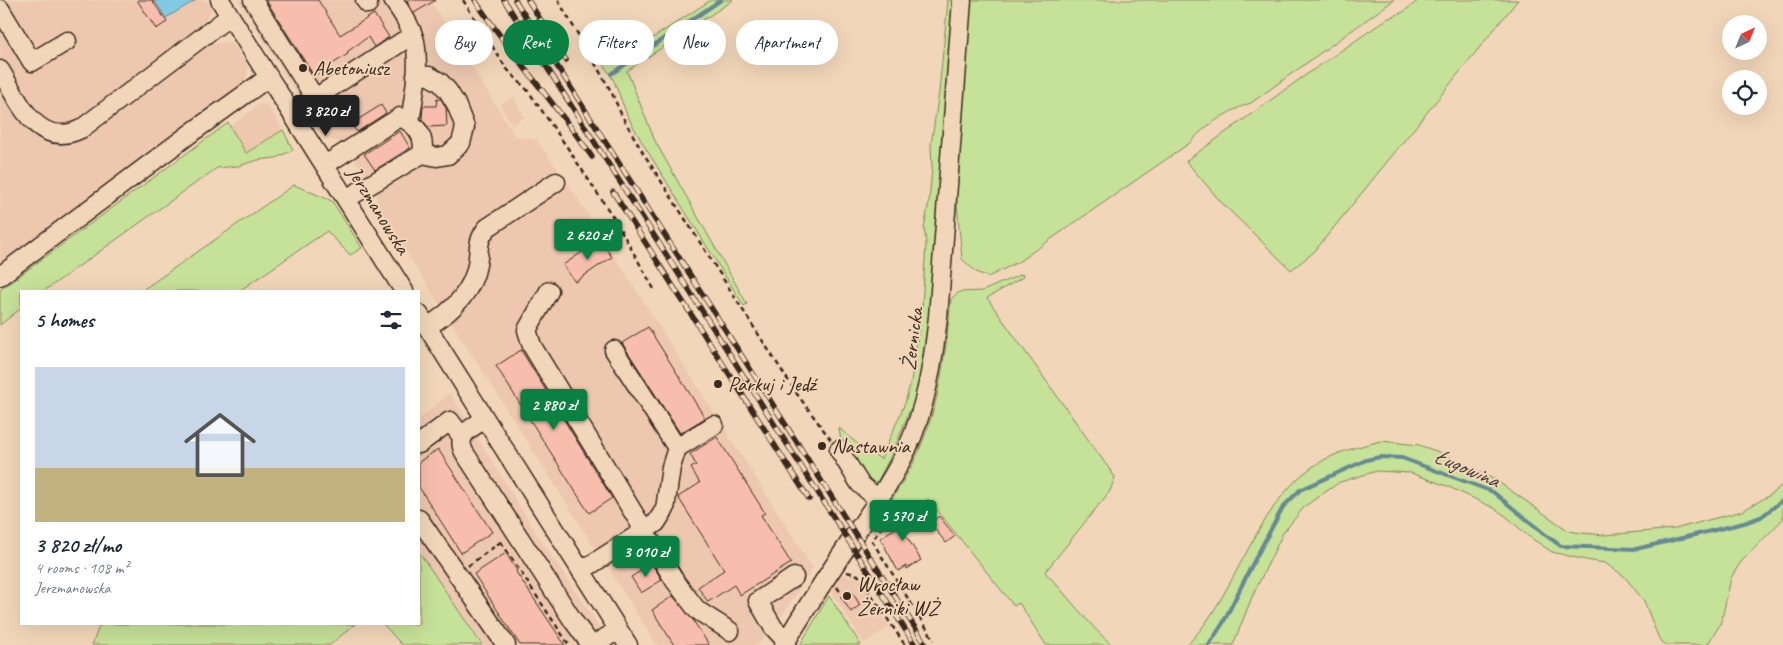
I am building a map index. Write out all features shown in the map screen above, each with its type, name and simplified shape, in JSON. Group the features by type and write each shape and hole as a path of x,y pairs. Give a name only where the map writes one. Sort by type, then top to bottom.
{"street":[{"path":"0,4 6,0"},
{"name":"Jerzmanowska","path":"220,0 403,290"},
{"path":"253,0 315,98"},
{"path":"393,0 407,21 414,40 418,63 410,122"},
{"name":"Żernicka","path":"785,643 878,500 907,450 924,403 932,369 940,296 962,0"},
{"path":"0,9 32,62 67,41"},
{"path":"0,70 30,119 39,128 54,134 73,132 82,128 230,16"},
{"path":"292,113 403,41"},
{"path":"346,200 422,154 437,157 448,155 461,143 465,127 448,90 440,82 429,76 416,75"},
{"path":"0,276 269,77"},
{"path":"325,165 400,117 410,122 420,132 424,144 422,154"},
{"path":"556,182 487,228 480,236 475,275 458,304 423,321 628,645"},
{"path":"549,290 528,330 532,346 675,581 697,610 730,632"},
{"path":"614,350 677,448"},
{"path":"485,419 462,437 461,446 508,537 593,645 618,630"},
{"path":"420,443 450,421 462,437"},
{"path":"581,571 656,523 665,509 677,448 714,425"},
{"path":"839,450 860,484 878,500"},
{"path":"420,520 506,645"},
{"path":"785,643 758,601 794,578"}],"path":[{"path":"463,0 506,68 529,92 569,150 615,220 654,288"},
{"path":"558,0 611,91 622,116 642,151 797,394 839,450"},
{"path":"457,574 508,537 568,645"},
{"path":"872,540 934,640"},
{"path":"842,568 850,574 858,575 905,645"}],"shaded area":[{"path":"0,0 206,0 211,7 211,11 205,21 198,26 212,44 224,42 236,48 248,67 246,80 0,264"},
{"path":"238,0 430,0 442,20 435,20 435,65 471,65 515,136 537,140 578,199 813,568 777,623 757,645 657,645 380,211 374,214 377,193 345,144 324,138"},
{"path":"513,97 525,117 512,125 500,105"},
{"path":"261,103 263,105 267,103 283,130 246,153 230,127"},
{"path":"450,393 535,531 612,645 483,645 420,553 420,418"},
{"path":"845,574 850,578 856,576 889,627 864,643 830,590 841,575"}],"green space":[{"path":"711,0 733,0 703,20 680,20"},
{"path":"948,0 956,0 928,349 916,407 910,409 894,450 874,488 842,448 839,428 861,447 881,459 905,403 911,381 922,308 926,243 924,228 932,169 931,144 939,92"},
{"path":"970,0 1394,0 1251,103 1235,109 1210,124 1191,142 1018,262 988,277 976,272 962,259 955,182"},
{"path":"1419,0 1518,0 1314,252 1291,270 1221,202 1186,161 1300,79 1387,19 1403,12"},
{"path":"664,31 664,46 654,53 654,37"},
{"path":"604,65 636,65 627,71 655,141 747,304 744,306 643,144 627,115 614,81"},
{"path":"228,123 246,153 283,130 293,150 276,158 258,160 238,166 217,168 45,290 20,290 20,309 0,325 0,290"},
{"path":"294,185 332,201 362,248 350,255 327,231 240,290 142,290"},
{"path":"1022,274 1023,277 987,298 1115,477 1110,491 1045,572 1094,628 1112,645 1046,645 1019,603 1014,606 928,499 902,512 896,511 889,504 919,451 934,408 945,354 951,299 959,292 982,291"},
{"path":"1381,441 1419,445 1439,452 1497,481 1569,531 1605,535 1675,529 1742,511 1770,495 1783,484 1783,519 1740,563 1731,578 1721,623 1707,645 1666,645 1659,639 1644,601 1624,576 1605,563 1552,552 1528,536 1494,508 1447,486 1411,473 1377,471 1340,482 1305,506 1283,533 1252,597 1233,645 1187,645 1212,614 1258,532 1290,486 1317,464 1332,456"},
{"path":"420,553 482,645 402,645 384,625 420,625"},
{"path":"829,596 861,645 800,645"},
{"path":"100,625 354,625 330,645 92,645"}],"water":[{"path":"154,0 196,0 166,18"}],"building":[{"path":"137,0 152,0 167,22 156,29"},
{"path":"266,0 318,0 340,35 374,14 389,37 374,47 368,37 347,52 348,54 314,76"},
{"path":"406,0 436,0 414,13"},
{"path":"437,99 441,99 446,108 447,126 428,127 422,119 423,106 436,106"},
{"path":"381,105 386,113 357,132 351,124"},
{"path":"400,131 410,148 375,170 364,154"},
{"path":"600,240 612,257 575,282 563,265"},
{"path":"648,327 705,418 680,433 622,343"},
{"path":"521,350 612,498 589,513 496,366"},
{"path":"717,437 765,513 761,515 791,563 740,595 734,585 708,602 698,587 724,570 678,497 700,483 691,468 696,465 690,454"},
{"path":"438,449 492,532 461,553 420,489 420,461"},
{"path":"916,509 924,522 905,534 921,560 907,569 906,566 898,571 880,538 908,520 905,515"},
{"path":"939,516 955,536 946,543 930,523"},
{"path":"506,553 516,572 565,645 520,645 474,574"},
{"path":"652,564 662,580 641,593 631,577"},
{"path":"851,590 860,605 851,612 841,597"},
{"path":"673,596 693,620 709,645 674,645 652,610"}],"waterway":[{"path":"611,74 721,0"},
{"name":"Ługowina","path":"1209,645 1223,623 1283,507 1300,490 1366,460 1380,457 1402,458 1493,492 1561,546 1636,549 1744,523 1761,517 1783,500"}],"railway":[{"path":"475,0 592,157"},
{"path":"504,0 915,645"},
{"path":"515,0 926,645"},
{"path":"528,0 541,20"},
{"path":"613,192 809,499"}],"place":[{"name":"Abetoniusz","path":"303,68"},
{"name":"Parkuj i Jedź","path":"718,384"},
{"name":"Nastawnia","path":"822,446"},
{"name":"Wrocław Żerniki WŻ","path":"847,596"}]}
